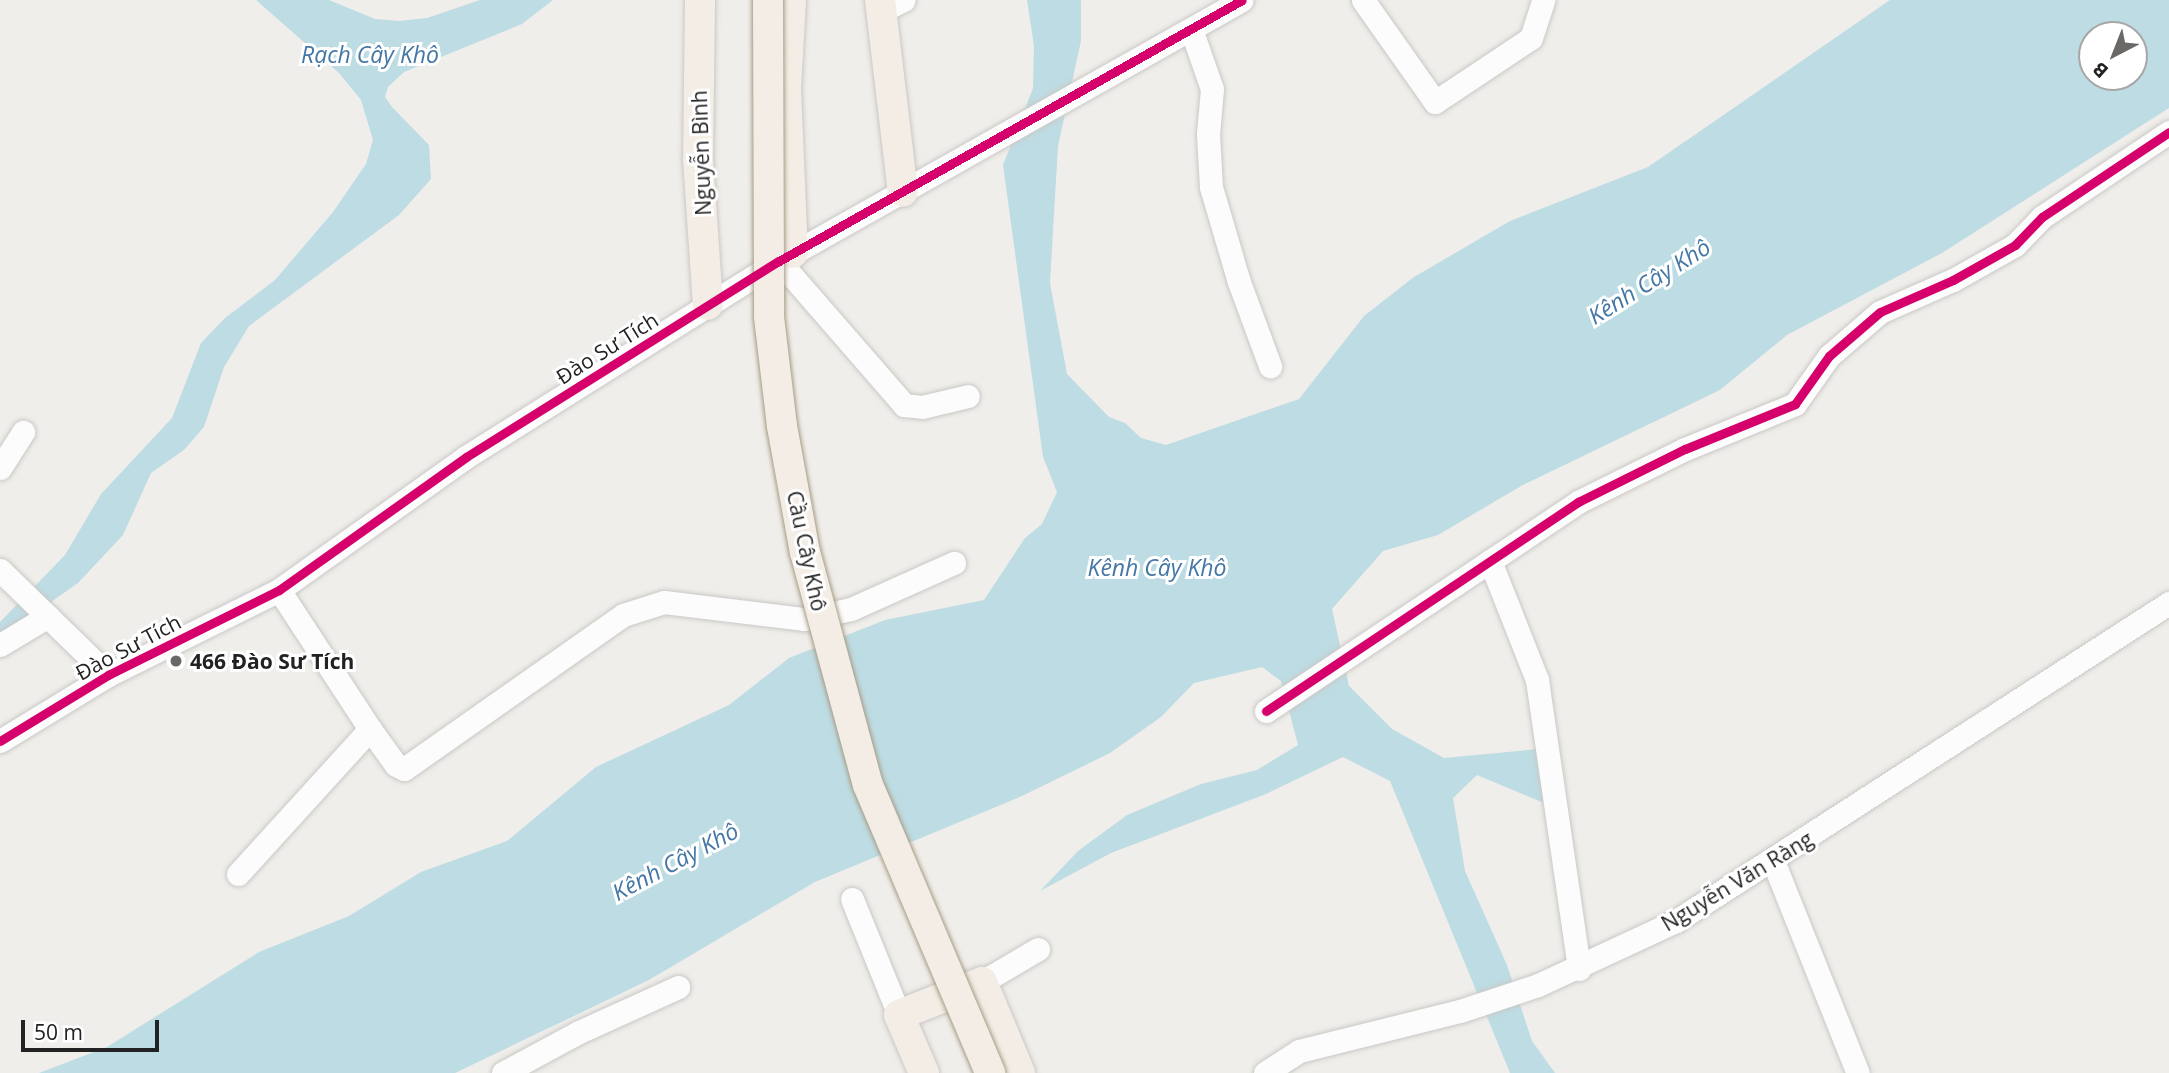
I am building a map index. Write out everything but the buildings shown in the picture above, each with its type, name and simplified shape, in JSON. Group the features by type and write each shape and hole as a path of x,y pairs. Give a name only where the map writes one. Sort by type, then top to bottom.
{"main road":[{"name":"Nguyễn Bình","path":"700,0 698,159 708,305"},
{"name":"Cầu Cây Khô","path":"768,0 769,317 782,426 805,552 868,785 990,1073"},
{"path":"786,257 786,89 791,0"},
{"path":"888,4 903,192"},
{"path":"924,1073 899,1015 982,982 1020,1073"}],"street":[{"name":"Đào Sư Tích","path":"0,741 108,675 278,590 466,457 786,257 1013,133 1242,0"},
{"path":"1363,0 1436,102 1531,38 1543,0"},
{"path":"1191,29 1212,89 1208,134 1211,187 1239,282 1270,366"},
{"path":"1266,711 1358,653 1426,599 1490,561 1578,502 1685,449 1795,404 1829,356 1880,312 1952,280 2015,245 2042,217 2169,132"},
{"path":"786,257 904,405 922,407 968,396"},
{"path":"2,459 23,432"},
{"path":"1490,561 1537,680 1579,970"},
{"path":"278,590 370,729 396,765 404,769 623,614 664,602 805,619 851,609 954,563"},
{"path":"0,570 108,675"},
{"name":"Nguyễn Văn Ràng","path":"1265,1073 1299,1051 1460,1011 1579,970 1676,921 1773,861 2169,603"},
{"path":"0,645 47,615"},
{"path":"238,874 370,729"},
{"path":"1773,861 1858,1073"},
{"path":"852,899 899,1015"},
{"path":"982,982 1038,949"},
{"path":"503,1073 579,1032 678,987"}],"water":[{"name":"Rạch Cây Khô","path":"256,0 329,0 375,19 399,21 427,18 480,0 553,0 522,24 404,72 388,87 385,97 392,107 429,145 431,179 399,215 249,326 224,367 204,427 184,450 151,473 123,535 78,583 0,638 0,622 65,555 101,494 172,418 201,343 225,318 275,280 333,212 366,164 373,140 361,100 339,73"},
{"name":"Kênh Cây Khô","path":"1027,0 1081,0 1081,41 1058,146 1050,283 1067,374 1109,417 1125,423 1141,438 1166,445 1299,399 1364,316 1414,277 1510,221 1648,167 1890,0 2169,0 2169,108 1942,253 1787,335 1720,390 1521,486 1438,535 1383,551 1332,609 1349,686 1392,729 1444,758 1538,749 1544,803 1477,775 1453,798 1465,871 1507,965 1532,1041 1555,1073 1510,1073 1390,781 1343,757 1266,794 1111,853 1040,891 1078,851 1127,815 1201,784 1257,770 1298,745 1281,681 1262,667 1194,683 1161,717 1110,753 1022,796 815,882 649,980 455,1073 39,1073 107,1047 259,952 349,916 421,872 507,841 596,767 729,705 789,658 885,620 984,600 1025,538 1042,524 1057,492 1043,457 1003,165 1033,88 1034,46"}],"cycle path":[{"path":"0,741 108,675 279,590 466,457 779,261 1242,0"},
{"path":"1266,711 1578,502 1685,449 1795,404 1829,356 1880,312 1953,280 2015,245 2042,217 2169,132"}],"place":[{"name":"466 Đào Sư Tích","path":"176,661"}]}
